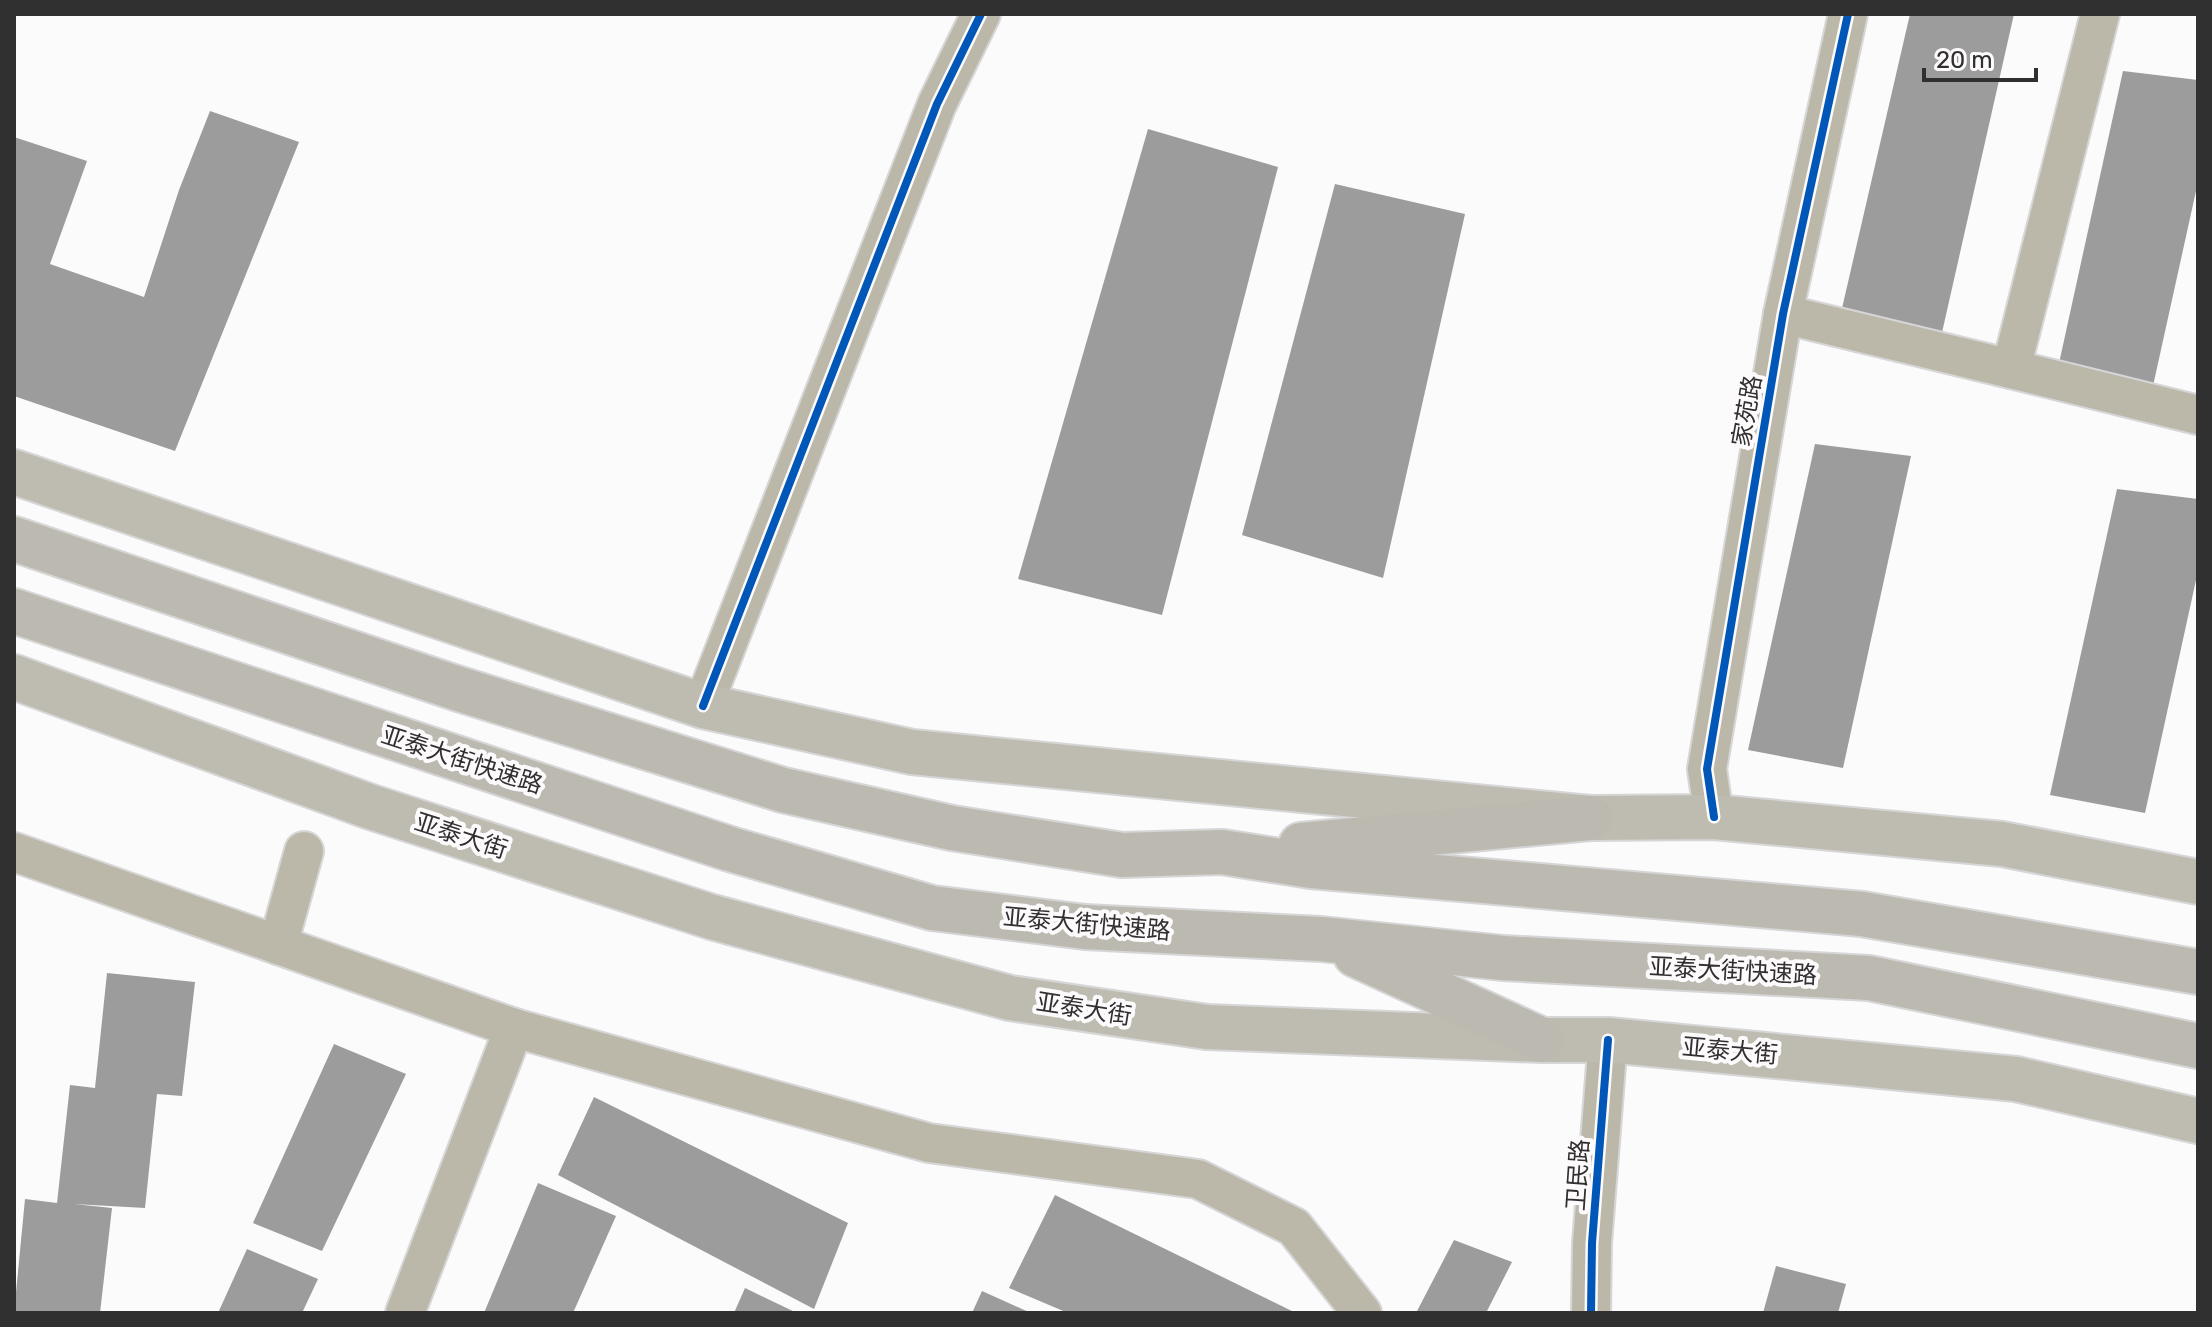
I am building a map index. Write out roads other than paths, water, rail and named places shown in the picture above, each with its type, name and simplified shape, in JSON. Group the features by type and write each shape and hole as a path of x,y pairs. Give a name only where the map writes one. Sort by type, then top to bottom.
{"highway":[{"path":"14,539 456,688 783,790 952,828 1122,855 1222,852 1590,818"},
{"name":"亚泰大街快速路","path":"14,611 744,853 932,908 1085,927 1321,939 1503,958 1869,978 2198,1046"},
{"path":"1222,852 1311,866 1862,914 2198,972"},
{"path":"1321,939 1542,1040"}],"main road":[{"path":"14,472 703,706 912,752 1590,818 1714,817 2002,844 2198,882"},
{"name":"亚泰大街","path":"14,677 371,807 712,917 1010,998 1207,1027 1608,1040 2016,1079 2198,1121"}],"street":[{"path":"703,706 937,104 981,14"},
{"name":"家苑路","path":"1714,817 1707,769 1783,314 1848,14"},
{"path":"2011,369 2100,14"},
{"path":"1783,314 2198,415"},
{"path":"278,945 304,851"},
{"path":"14,852 514,1028 929,1143 1198,1179 1294,1227 1362,1313"},
{"path":"405,1313 514,1028"},
{"name":"卫民路","path":"1591,1313 1592,1243 1608,1040"}]}
